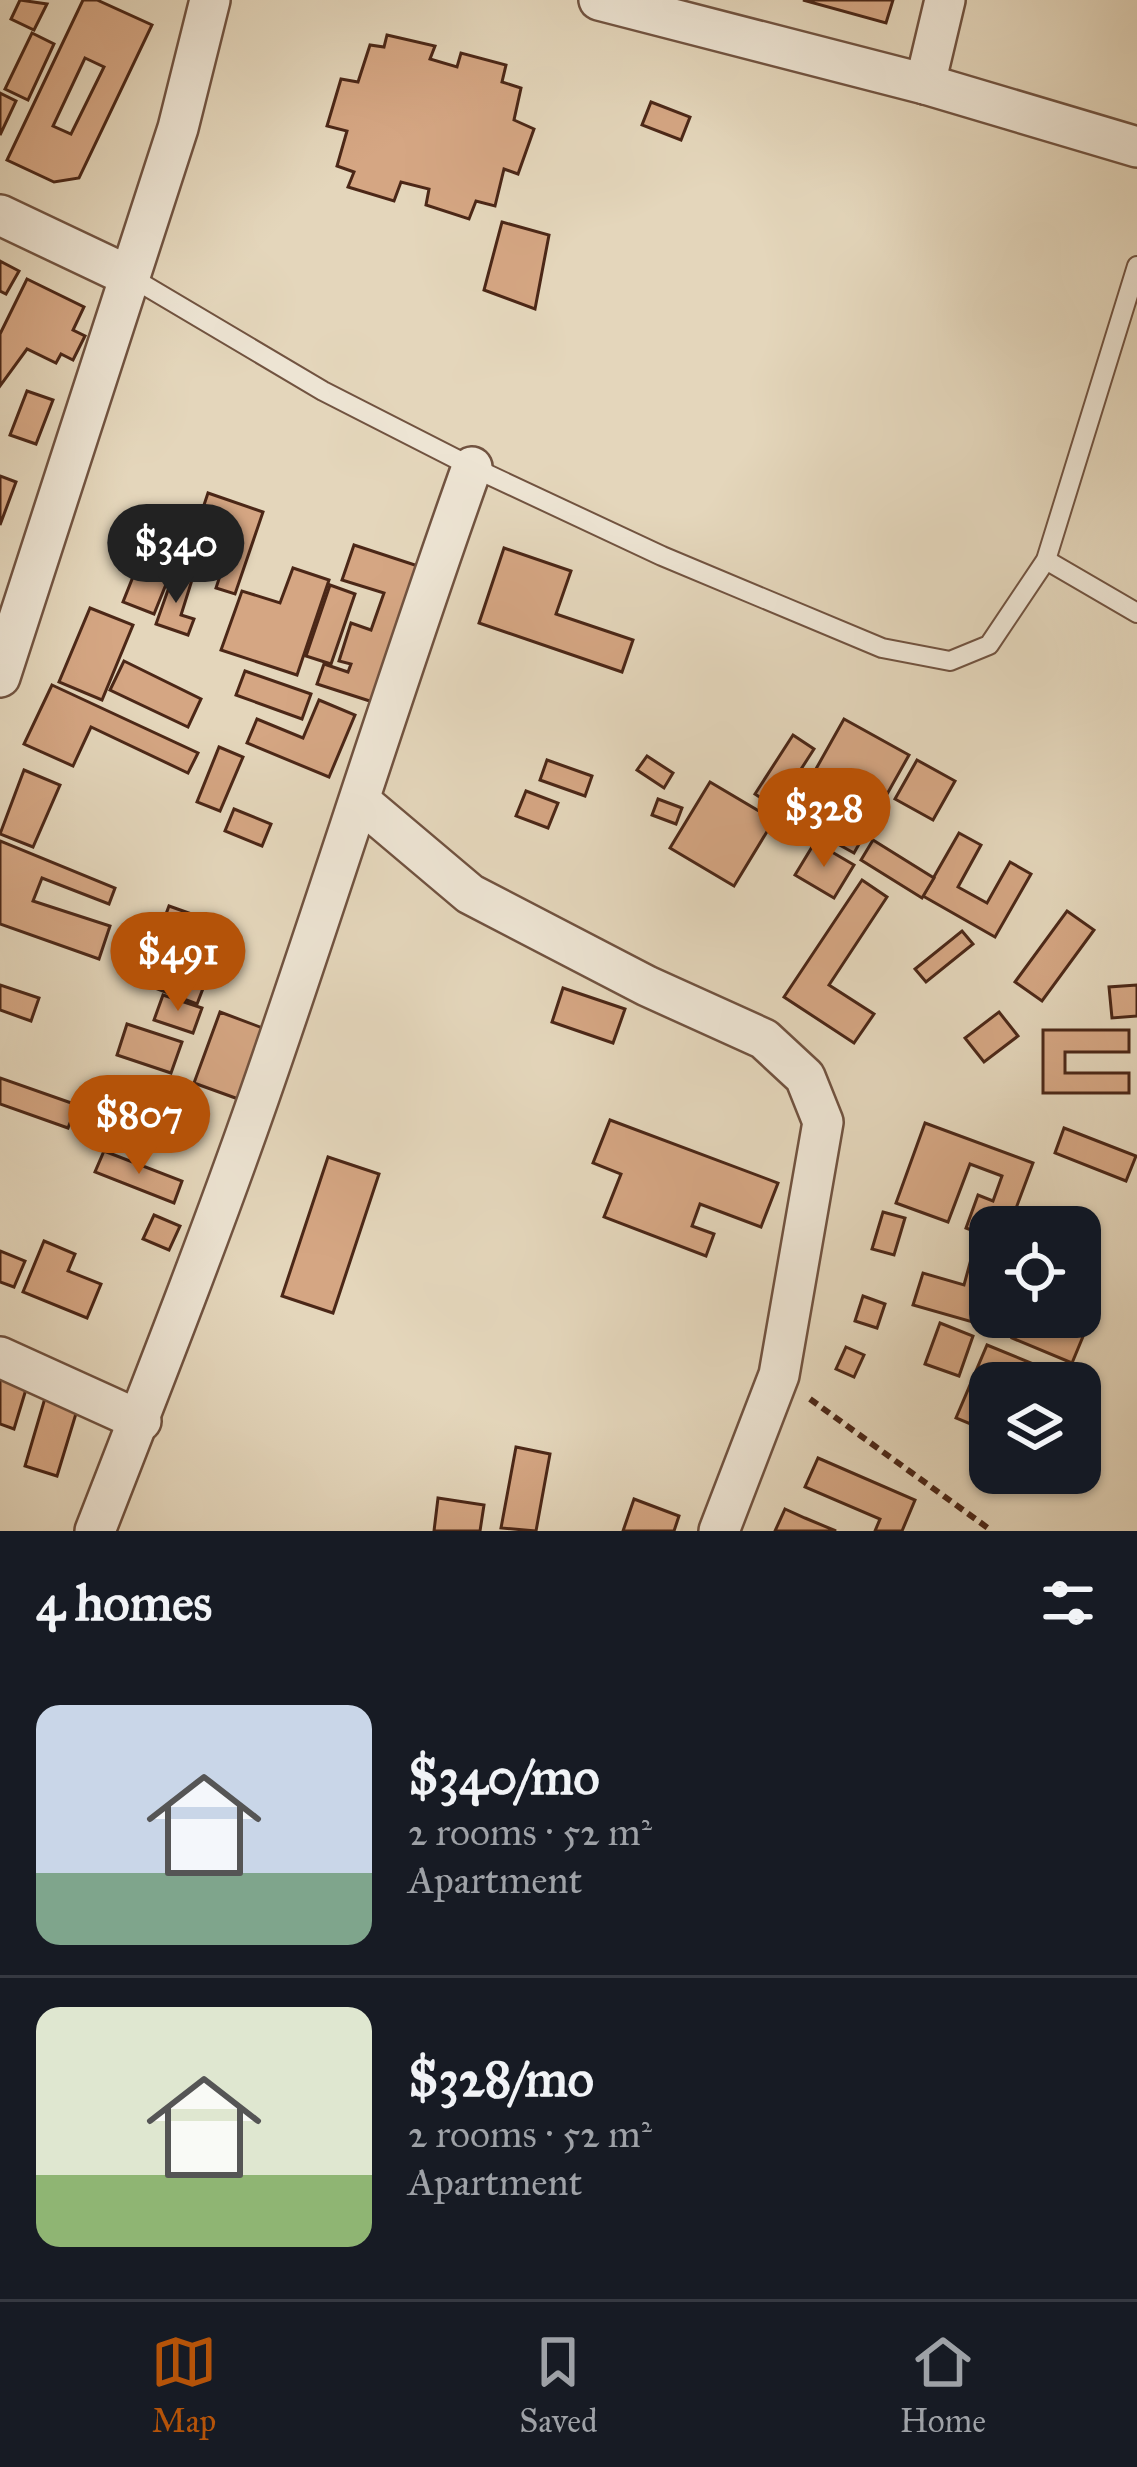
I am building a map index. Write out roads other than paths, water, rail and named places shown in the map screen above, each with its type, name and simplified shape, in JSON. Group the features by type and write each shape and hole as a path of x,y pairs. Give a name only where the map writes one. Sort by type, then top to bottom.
{"street":[{"path":"0,677 178,128 210,0"},
{"path":"599,0 925,84 1137,147"},
{"path":"925,84 945,0"},
{"path":"0,215 129,276"},
{"path":"95,1531 141,1421 258,1101 472,467"},
{"path":"361,802 470,894 647,986 764,1039 805,1077 823,1122 779,1376 719,1531"},
{"path":"0,1357 141,1421"}],"lane":[{"path":"129,276 323,391 472,467 662,556 882,647 950,661 989,644 1046,560 1137,266"},
{"path":"1046,560 1137,613"}]}
